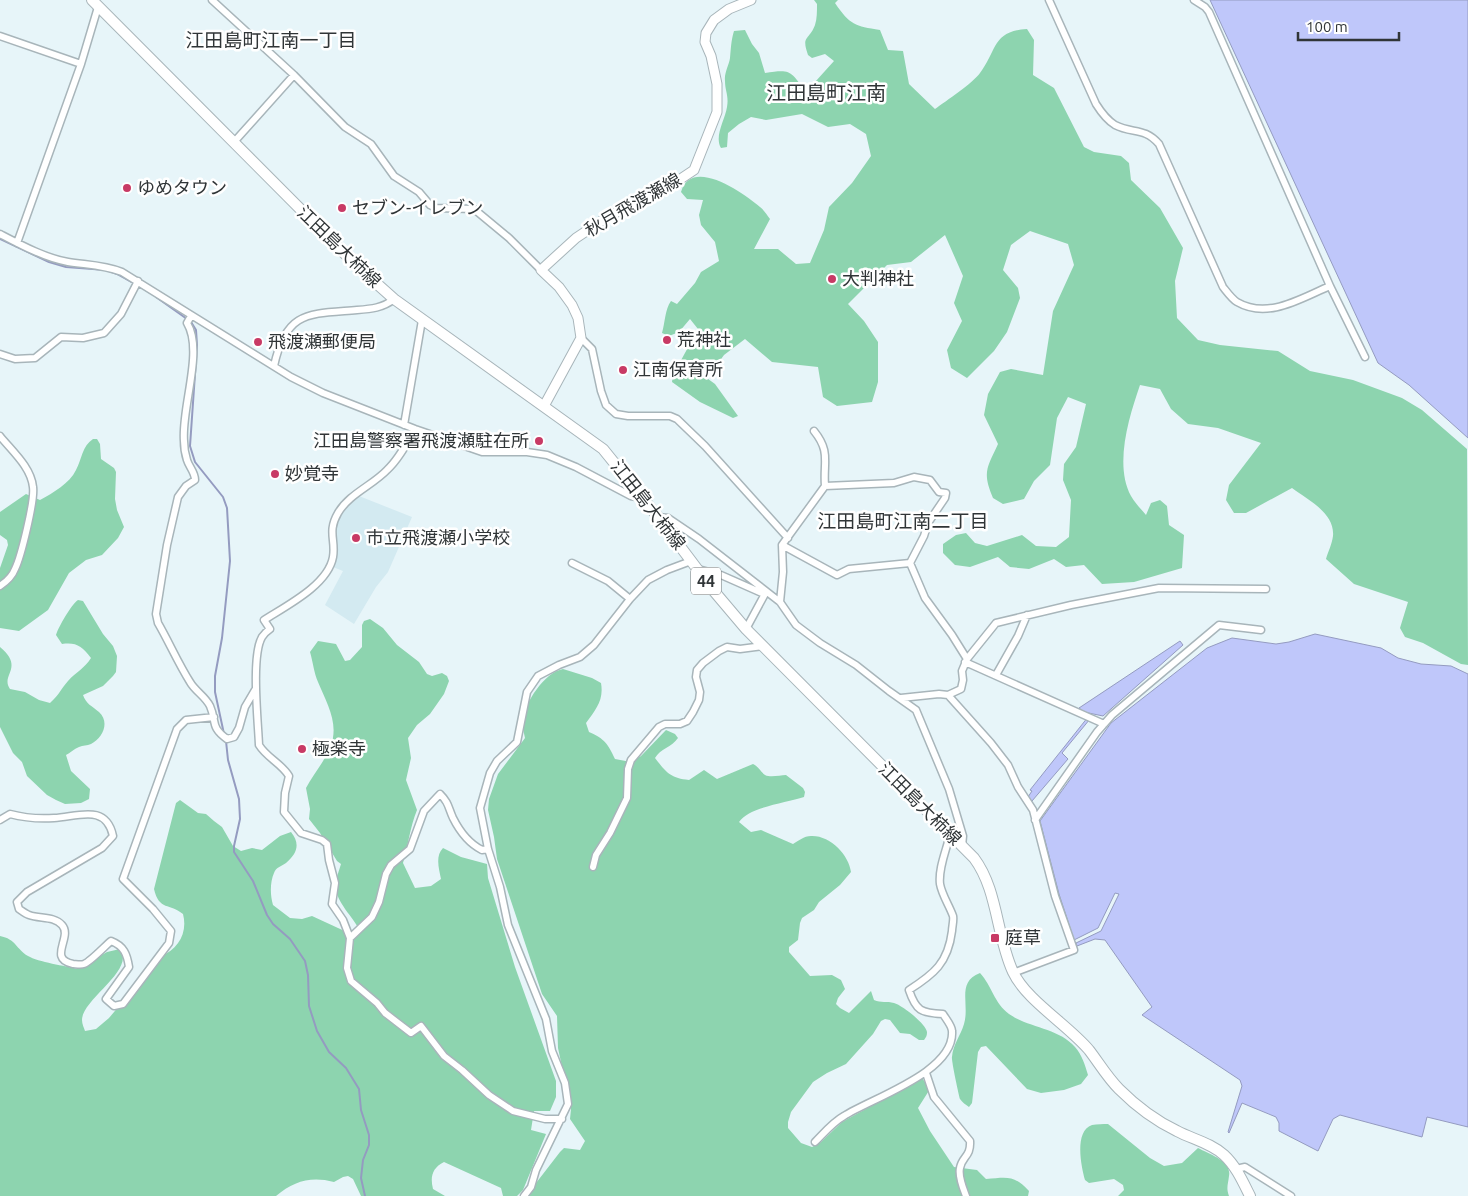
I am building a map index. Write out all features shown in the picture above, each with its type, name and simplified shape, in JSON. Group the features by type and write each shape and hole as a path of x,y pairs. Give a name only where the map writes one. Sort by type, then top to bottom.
{"main road":[{"name":"秋月飛渡瀬線","path":"541,270 576,238 595,225 676,182 694,170 716,112 717,84 711,56 705,42 706,32 714,20 729,9 751,0"},
{"name":"江田島大柿線","path":"95,3 357,266 394,299 604,449 713,590 746,629 974,858 987,878 1007,958 1013,973 1026,991 1089,1050 1118,1089 1175,1131 1218,1151 1236,1169 1250,1196"},
{"path":"541,270 559,287 572,305 578,318 581,338 544,406"}],"street":[{"path":"212,0 294,75 345,127 371,144 394,176 419,192 430,205 436,208 457,207 474,209 509,238 541,270"},
{"path":"1049,0 1096,104 1104,115 1114,124 1146,132 1159,144 1224,287 1235,301 1247,307 1261,310 1276,308 1330,286"},
{"path":"1194,0 1209,12 1330,286 1365,357"},
{"path":"18,243 81,64 95,3"},
{"path":"0,36 81,64"},
{"path":"234,142 294,75"},
{"path":"0,234 53,258 110,268 138,281 189,319 212,327 304,384 404,425 482,452 547,454 631,496 643,498"},
{"path":"0,354 15,360 35,358 61,337 83,338 104,333 121,314 138,281"},
{"path":"274,366 278,345 283,335 302,318 312,314 373,309 387,304 394,299"},
{"path":"189,319 193,346 184,440 187,461 195,475 195,480 186,486 178,497 167,545 156,614 158,623 191,684 210,705 218,732 227,739 234,737 239,728 245,707 257,687"},
{"path":"404,425 422,320"},
{"path":"581,338 592,349 606,405 616,414 628,416 670,416 677,419 705,446 788,538"},
{"path":"415,429 403,450 387,470 346,502 338,513 331,530 333,557 325,575 316,585 264,620 270,629 262,637 257,652 259,745 264,753 285,770 289,776 285,793 284,812 293,826 301,834 322,840 327,844 335,883 332,904 343,920 350,938 347,968 351,981 377,1003 384,1013 411,1033 421,1026 444,1056 489,1094 513,1111 545,1119 562,1119"},
{"path":"780,602 783,572 782,545 825,486 826,455 822,441 814,431"},
{"path":"0,436 26,468 33,487 28,522 15,569 8,580 0,586"},
{"path":"825,486 894,482 914,477 930,480 939,492 946,493 946,498 928,523 924,536 910,563 924,598 952,635 966,660 1104,724"},
{"path":"658,517 668,518 699,539 765,593"},
{"path":"782,545 837,575 849,569 910,563"},
{"path":"572,563 608,581 630,599"},
{"path":"524,1196 531,1186 536,1170 568,1104 565,1084 552,1051 546,1019 508,925 500,887 488,849 480,808 490,772 497,761 517,742 527,692 538,676 559,665 580,658 594,645 630,599 648,580 667,570 694,565 721,574 765,593 780,602 796,625 820,643 856,665 916,710 949,789 963,836 962,846"},
{"path":"901,698 939,694 948,695 961,689 962,671 966,660 996,623 1158,588 1266,589"},
{"path":"746,629 765,593"},
{"path":"996,675 1018,636 1027,615"},
{"path":"1035,820 1104,724 1128,700 1219,625 1261,630"},
{"path":"593,867 596,855 610,833 627,798 628,769 631,760 659,727 665,724 680,724 687,721 699,700 700,692 696,677 697,670 703,662 727,647 740,649 763,646"},
{"path":"948,695 991,743 1008,766 1018,787 1033,810 1055,896 1074,950 1013,973"},
{"path":"0,820 10,814 27,818 55,818 89,813 100,815 111,827 113,836 102,848 27,892 17,902 19,910 29,915 58,921 64,928 65,935 61,947 61,956 66,962 84,964 111,941 121,945 127,955 128,967 106,999 114,1006 123,1004 169,943 171,931 153,909 123,879 177,729 186,720 214,717"},
{"path":"350,938 372,917 379,902 386,874 391,865 410,850 424,811 440,794 448,801 452,817 468,841 482,850 488,849"},
{"path":"815,1142 843,1116 932,1069 946,1053 951,1042 952,1030 943,1014 926,1013 916,1007 909,990 930,977 944,960 951,942 954,917 948,907 940,883 941,869 950,834"},
{"path":"926,1073 934,1097 970,1141 970,1150 960,1167 962,1187 966,1196"},
{"path":"1236,1169 1245,1168 1291,1196"}],"shaded area":[{"path":"359,496 412,517 388,572 376,587 354,624 325,605 343,571 333,567 334,532 340,515"}],"green space":[{"path":"814,0 838,0 835,3 849,20 859,26 880,30 888,50 903,51 909,84 935,109 977,77 1001,38 1007,34 1027,29 1034,40 1033,75 1054,88 1084,147 1094,152 1121,156 1129,163 1131,180 1160,208 1183,248 1175,281 1177,318 1198,340 1220,345 1278,351 1310,371 1353,380 1402,398 1422,410 1467,449 1468,665 1461,664 1423,643 1405,637 1400,628 1408,602 1354,584 1326,559 1333,536 1330,520 1313,502 1292,488 1246,513 1234,513 1226,500 1229,485 1261,443 1218,428 1188,424 1171,409 1160,389 1140,385 1125,441 1124,470 1126,484 1131,496 1146,515 1151,503 1160,500 1167,506 1169,525 1184,535 1182,568 1134,582 1102,584 1084,565 1066,567 1054,559 1029,569 1010,567 998,557 970,567 955,565 943,553 943,544 956,535 966,533 975,543 987,546 1022,535 1036,546 1056,547 1069,537 1071,500 1063,480 1064,464 1076,447 1086,404 1068,397 1057,418 1050,465 1034,481 1024,499 1003,504 993,498 988,482 987,470 998,444 984,415 988,394 1000,372 1011,369 1043,375 1053,311 1074,265 1068,244 1030,231 1011,245 1003,270 1018,288 1020,298 1007,332 994,351 967,378 951,368 947,350 962,321 954,303 963,276 945,235 911,262 887,265 848,304 864,321 878,342 878,382 872,402 837,406 823,397 818,367 772,362 745,339 724,355 716,366 693,368 715,384 738,416 733,418 700,402 672,382 673,375 698,329 690,319 679,332 669,336 662,333 667,308 671,301 677,304 695,283 701,272 719,261 715,242 701,225 699,215 703,200 687,199 681,192 687,182 695,177 706,177 731,187 742,194 761,208 770,219 754,249 778,249 796,264 810,263 824,230 829,207 852,183 871,156 866,134 850,124 828,127 802,114 766,120 751,117 728,133 727,147 721,148 719,143 719,133 728,100 725,78 734,31 745,30 759,53 765,73 781,71 790,73 806,92 834,61 825,54 812,58 808,55 806,49 807,38 813,30 817,18 817,4"},
{"path":"93,439 97,439 100,444 101,459 114,468 116,472 115,499 124,527 118,538 102,555 86,560 69,573 48,610 19,631 0,628 0,568 8,545 7,540 0,535 0,512 26,494 40,500 61,487 73,475 84,449"},
{"path":"78,600 83,601 103,634 113,646 117,656 116,672 103,686 83,695 88,703 102,716 104,730 99,738 90,745 77,748 66,755 71,771 90,789 89,799 81,803 65,804 47,795 27,776 22,762 13,753 0,727 0,647 11,660 12,666 8,679 10,689 25,692 39,700 50,703 68,681 91,658 85,650 78,646 62,644 56,635 72,606"},
{"path":"370,619 383,628 397,645 419,662 427,674 432,676 442,673 447,676 449,681 444,694 430,714 417,725 408,738 411,758 406,780 417,810 403,863 415,888 431,886 441,879 438,859 443,848 461,857 487,864 488,878 515,967 556,1081 556,1097 550,1111 534,1111 531,1130 546,1134 523,1190 517,1196 503,1196 501,1188 444,1162 434,1170 432,1181 433,1189 445,1196 361,1196 353,1179 348,1176 334,1182 326,1180 303,1181 296,1183 276,1196 0,1196 0,936 9,939 28,956 45,962 78,969 107,952 120,949 123,957 121,966 84,1012 82,1020 85,1031 96,1029 109,1018 161,956 177,945 183,934 183,914 162,904 156,896 154,889 176,803 180,800 198,813 206,814 222,827 233,846 241,851 252,848 262,850 280,836 291,832 297,844 295,852 290,859 274,873 271,889 273,905 290,918 302,919 312,916 351,934 360,931 341,902 336,890 336,879 341,864 337,861 309,819 310,809 306,788 328,753 334,731 331,714 317,679 310,652 318,641 336,644 345,661 350,660 362,647 362,625 364,621"},
{"path":"563,669 592,678 601,683 600,699 596,709 586,723 589,732 605,742 615,759 631,762 641,756 666,730 675,734 678,738 655,758 666,771 677,778 689,780 704,770 717,779 753,764 767,776 786,775 803,788 805,792 804,797 759,809 739,822 751,832 761,830 793,844 808,836 825,839 837,847 847,859 851,872 840,885 819,902 814,910 802,918 798,940 789,947 789,952 810,976 832,975 841,980 845,989 836,1004 840,1008 849,1013 871,991 874,1000 898,1004 908,1011 923,1024 927,1035 924,1040 919,1040 910,1034 900,1033 890,1020 885,1019 881,1021 873,1034 846,1064 813,1082 791,1112 788,1128 801,1143 812,1147 821,1142 842,1122 922,1078 930,1089 918,1108 930,1131 954,1167 977,1170 986,1179 1010,1178 1019,1182 1029,1191 1028,1196 526,1196 564,1148 580,1150 585,1141 570,1119 571,1109 558,1048 557,1016 542,994 497,859 488,810 489,799 498,774 525,738 523,727 524,714 531,697 549,676"},
{"path":"980,973 996,1000 1009,1014 1061,1036 1075,1047 1088,1075 1081,1084 1064,1090 1041,1093 1027,1089 986,1046 981,1047 978,1052 972,1103 969,1107 960,1099 952,1057 964,1024 965,994 968,982"},
{"path":"1108,1124 1150,1158 1164,1166 1182,1163 1198,1148 1219,1159 1227,1166 1229,1171 1227,1189 1229,1196 1118,1196 1124,1190 1123,1185 1114,1179 1089,1183 1085,1180 1080,1150 1083,1134 1092,1125"}],"water":[{"path":"1210,0 1468,0 1468,438 1409,385 1378,363"},
{"path":"1315,634 1381,648 1398,658 1421,664 1451,666 1468,674 1468,1127 1427,1117 1422,1137 1340,1115 1333,1119 1318,1151 1279,1131 1279,1123 1276,1117 1242,1103 1228,1132 1242,1086 1240,1080 1142,1015 1152,1007 1105,940 1095,939 1077,946 1076,943 1101,931 1119,894 1115,893 1098,928 1074,940 1059,894 1040,821 1111,723 1207,648 1232,638 1276,644"},
{"path":"1180,641 1183,645 1103,716 1084,712 1079,708"},
{"path":"1088,717 1090,719 1062,753 1068,759 1032,801 1028,797 1032,791 1030,790"}],"waterway":[{"path":"0,239 49,262 66,267 106,270 135,284"},
{"path":"156,297 187,319"},
{"path":"191,322 196,330 197,345 190,446 195,462 223,497 227,508 230,561 222,638 215,676 215,692 224,734"},
{"path":"226,741 228,760 239,799 240,819 234,852 253,881 267,915 273,924 290,939 305,961 308,975 309,1006 317,1031 329,1052 346,1068 359,1089 361,1110 369,1135 369,1145 363,1160 361,1178 365,1196"}],"place":[{"name":"ゆめタウン","path":"127,188"},
{"name":"セブン-イレブン","path":"342,208"},
{"name":"大判神社","path":"832,279"},
{"name":"荒神社","path":"667,340"},
{"name":"飛渡瀬郵便局","path":"258,342"},
{"name":"江南保育所","path":"623,370"},
{"name":"江田島警察署飛渡瀬駐在所","path":"539,441"},
{"name":"妙覚寺","path":"275,474"},
{"name":"市立飛渡瀬小学校","path":"356,538"},
{"name":"極楽寺","path":"302,749"},
{"name":"庭草","path":"995,938"}],"district":[{"name":"江田島町江南一丁目","path":"271,40"},
{"name":"江田島町江南","path":"826,93"},
{"name":"江田島町江南二丁目","path":"903,521"}]}
